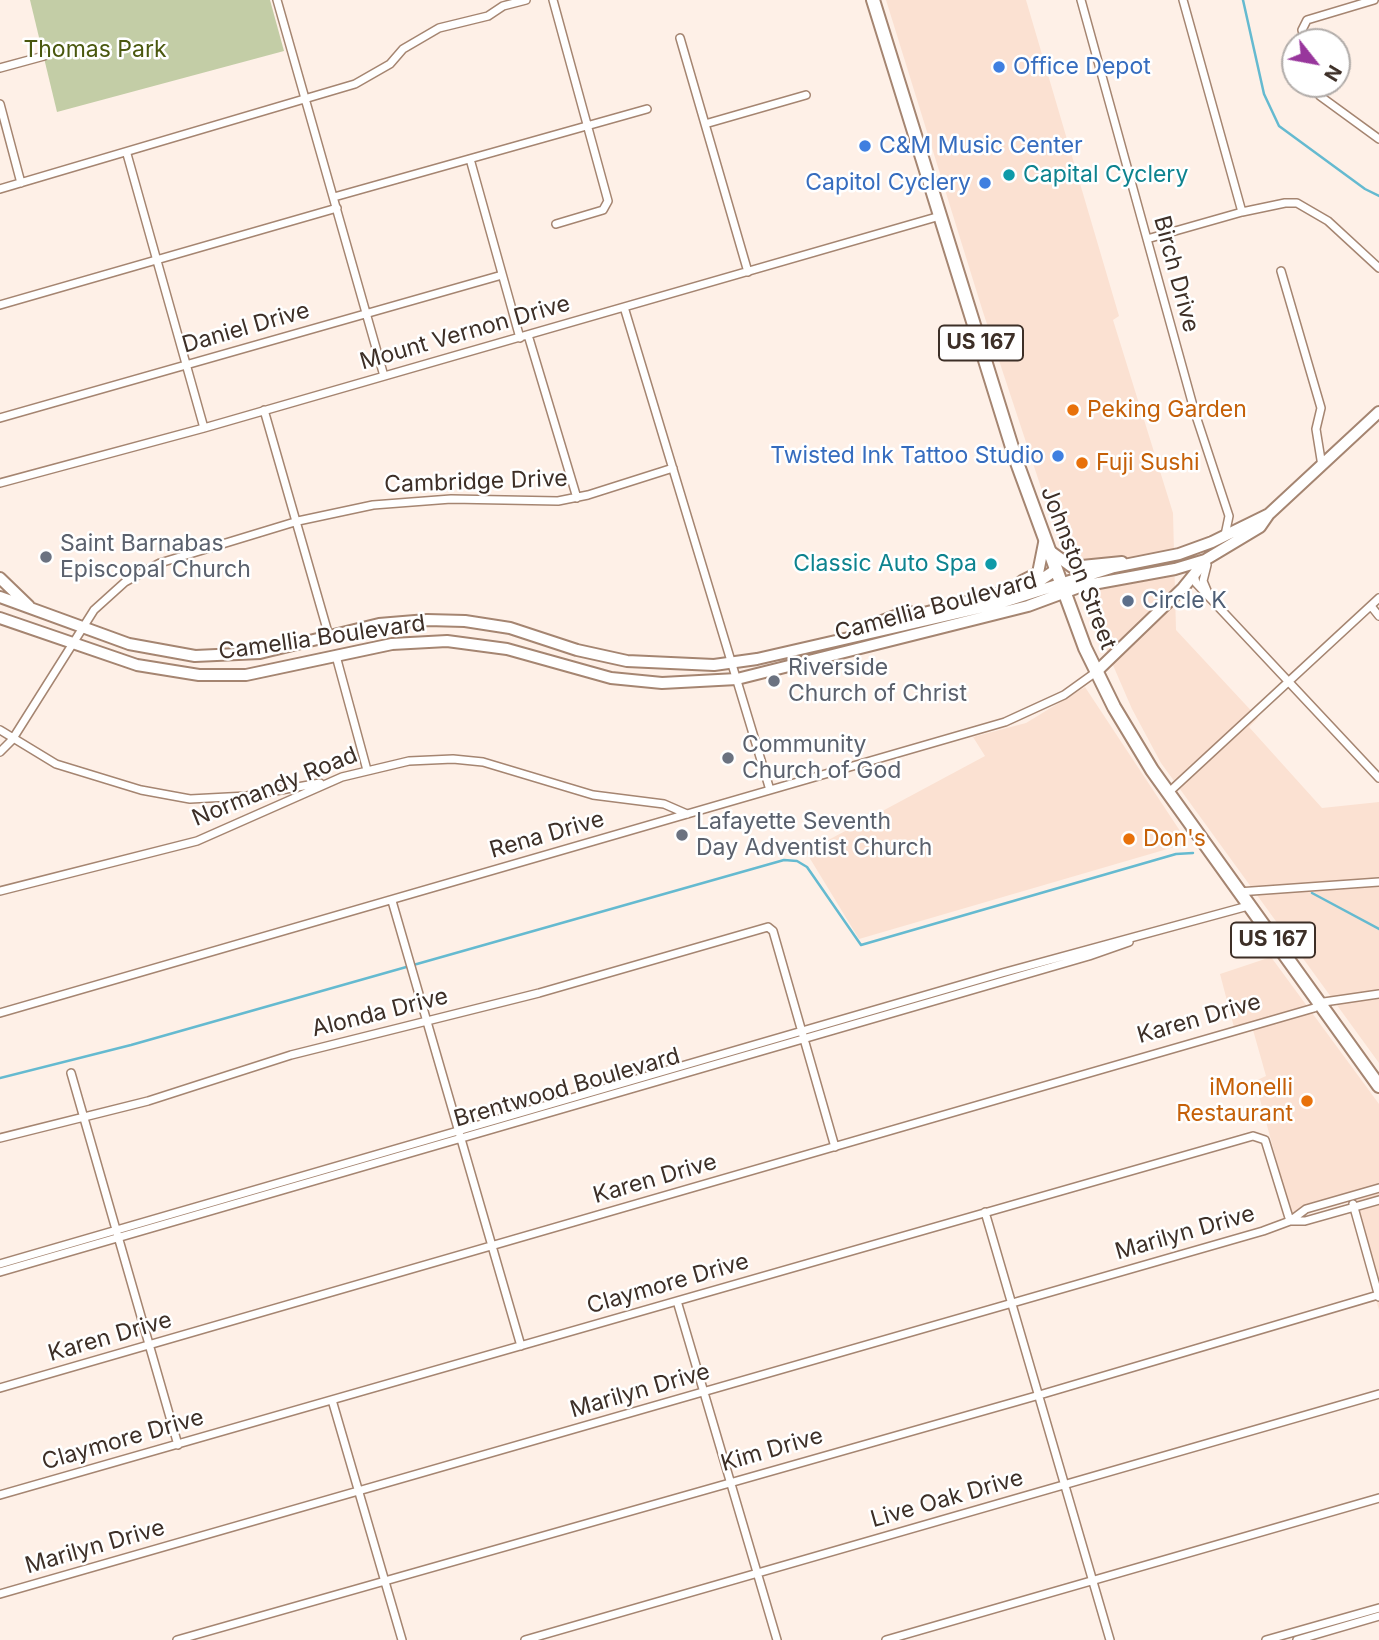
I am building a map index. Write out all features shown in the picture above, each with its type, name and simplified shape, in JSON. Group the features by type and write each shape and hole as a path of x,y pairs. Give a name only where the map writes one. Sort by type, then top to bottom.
{"main road":[{"name":"Johnston Street","path":"873,0 1044,543 1096,673 1168,794 1379,1086"},
{"path":"1096,673 1210,558 1260,527 1269,514 1379,412"},
{"path":"1061,589 1135,562 1180,554 1269,514"},
{"path":"1210,558 1214,548 1237,536 1248,523"},
{"path":"1044,543 1053,555 1072,567 1108,561 1135,562"},
{"path":"844,637 870,624 921,607 1031,579 1042,566 1044,543"},
{"path":"1061,589 1154,574 1210,558"},
{"path":"812,663 828,652 871,639 908,617 1040,582 1054,571"},
{"path":"0,578 32,608"},
{"name":"Camellia Boulevard","path":"0,597 80,628 150,650 217,657 274,651 329,636 405,621 465,621 510,628 576,650 627,661 676,665 733,663 1061,589"},
{"name":"Camellia Boulevard","path":"0,618 152,669 219,676 285,668 392,644 455,642 507,649 611,678 673,684 737,679 812,663 1061,589"}],"street":[{"path":"277,0 384,376"},
{"path":"0,189 355,84 390,64 403,49 439,28 488,16 503,6 526,0"},
{"path":"553,0 608,201 603,210 556,224"},
{"name":"Birch Drive","path":"1081,0 1203,442 1229,516"},
{"path":"1183,0 1242,212"},
{"path":"1303,28 1307,20 1374,0"},
{"path":"680,38 748,272"},
{"path":"0,68 44,56"},
{"path":"705,124 806,94"},
{"path":"1323,98 1379,139"},
{"path":"0,104 21,183"},
{"path":"334,197 647,109"},
{"path":"127,153 204,428"},
{"path":"470,159 502,275 577,498"},
{"path":"1147,239 1242,212 1285,203 1306,207 1328,221 1379,268"},
{"path":"0,304 337,208"},
{"name":"Mount Vernon Drive","path":"0,483 204,428 940,216"},
{"path":"1281,271 1321,408 1316,429 1322,466"},
{"name":"Daniel Drive","path":"0,418 502,275"},
{"path":"624,307 770,790"},
{"path":"264,410 329,636"},
{"name":"Cambridge Drive","path":"0,752 12,740 80,628 110,594 145,570 180,556 298,521 403,501 558,501 577,498 673,468"},
{"path":"1225,536 1229,516 1248,523"},
{"path":"1208,594 1203,575 1210,558"},
{"path":"1195,574 1196,583 1379,778"},
{"path":"1168,794 1379,598"},
{"path":"1371,606 1379,616"},
{"path":"336,656 367,770"},
{"name":"Rena Drive","path":"0,1013 1022,716 1064,695 1096,673"},
{"path":"0,730 12,740 56,764 91,777 190,799 247,796 335,780"},
{"name":"Normandy Road","path":"0,891 197,841 335,780 367,770 429,759 483,762 593,795 664,804 687,814"},
{"path":"1238,892 1379,882"},
{"path":"392,901 521,1346"},
{"name":"Brentwood Boulevard","path":"0,1264 116,1234 460,1135 1107,943 1143,936 1248,906"},
{"name":"Alonda Drive","path":"0,1138 81,1115 148,1101 291,1055 770,928 802,1035"},
{"name":"Karen Drive","path":"0,1388 1319,1004 1379,994"},
{"path":"802,1035 835,1147"},
{"path":"71,1073 178,1445"},
{"name":"Claymore Drive","path":"0,1495 1255,1136 1265,1140 1290,1221"},
{"name":"Marilyn Drive","path":"1290,1221 1306,1209 1379,1188"},
{"path":"1351,1196 1378,1297"},
{"name":"Marilyn Drive","path":"0,1594 1290,1221 1305,1221 1379,1200"},
{"path":"985,1212 1110,1640"},
{"name":"Brentwood Boulevard","path":"0,1272 116,1234"},
{"name":"Kim Drive","path":"177,1640 1378,1297"},
{"path":"677,1301 777,1640"},
{"name":"Live Oak Drive","path":"525,1640 1379,1394"},
{"path":"332,1400 402,1640"},
{"path":"886,1640 1379,1498"},
{"path":"1266,1640 1294,1637 1377,1612"}],"shaded area":[{"path":"886,0 1026,0 1119,316 1113,320 1173,513 1176,630 1258,718 1249,727 1322,808 1379,802 1379,1063 1161,763 1132,709 1057,536 983,312"},
{"path":"1085,687 1188,843 859,939 806,852 985,756 973,737 1026,723"},
{"path":"1271,957 1379,1104 1379,1310 1348,1202 1292,1218 1255,1081 1266,1076 1253,1030 1236,1035 1220,974"}],"green space":[{"name":"Thomas Park","path":"30,0 270,0 284,51 57,112"}],"waterway":[{"path":"1243,0 1264,94 1279,126 1365,189 1379,196"},
{"path":"0,1078 131,1045 784,860 797,861 807,867 861,945 1176,854 1193,853"},
{"path":"1312,893 1379,929"}],"place":[{"name":"Office Depot","path":"999,67"},
{"name":"C&M Music Center","path":"865,146"},
{"name":"Capital Cyclery","path":"1009,175"},
{"name":"Capitol Cyclery","path":"985,183"},
{"name":"Peking Garden","path":"1073,410"},
{"name":"Twisted Ink Tattoo Studio","path":"1058,456"},
{"name":"Fuji Sushi","path":"1082,463"},
{"name":"Saint Barnabas Episcopal Church","path":"46,557"},
{"name":"Classic Auto Spa","path":"991,564"},
{"name":"Circle K","path":"1128,601"},
{"name":"Riverside Church of Christ","path":"774,681"},
{"name":"Community Church of God","path":"728,758"},
{"name":"Lafayette Seventh Day Adventist Church","path":"682,835"},
{"name":"Don's","path":"1129,839"},
{"name":"iMonelli Restaurant","path":"1307,1101"}]}
